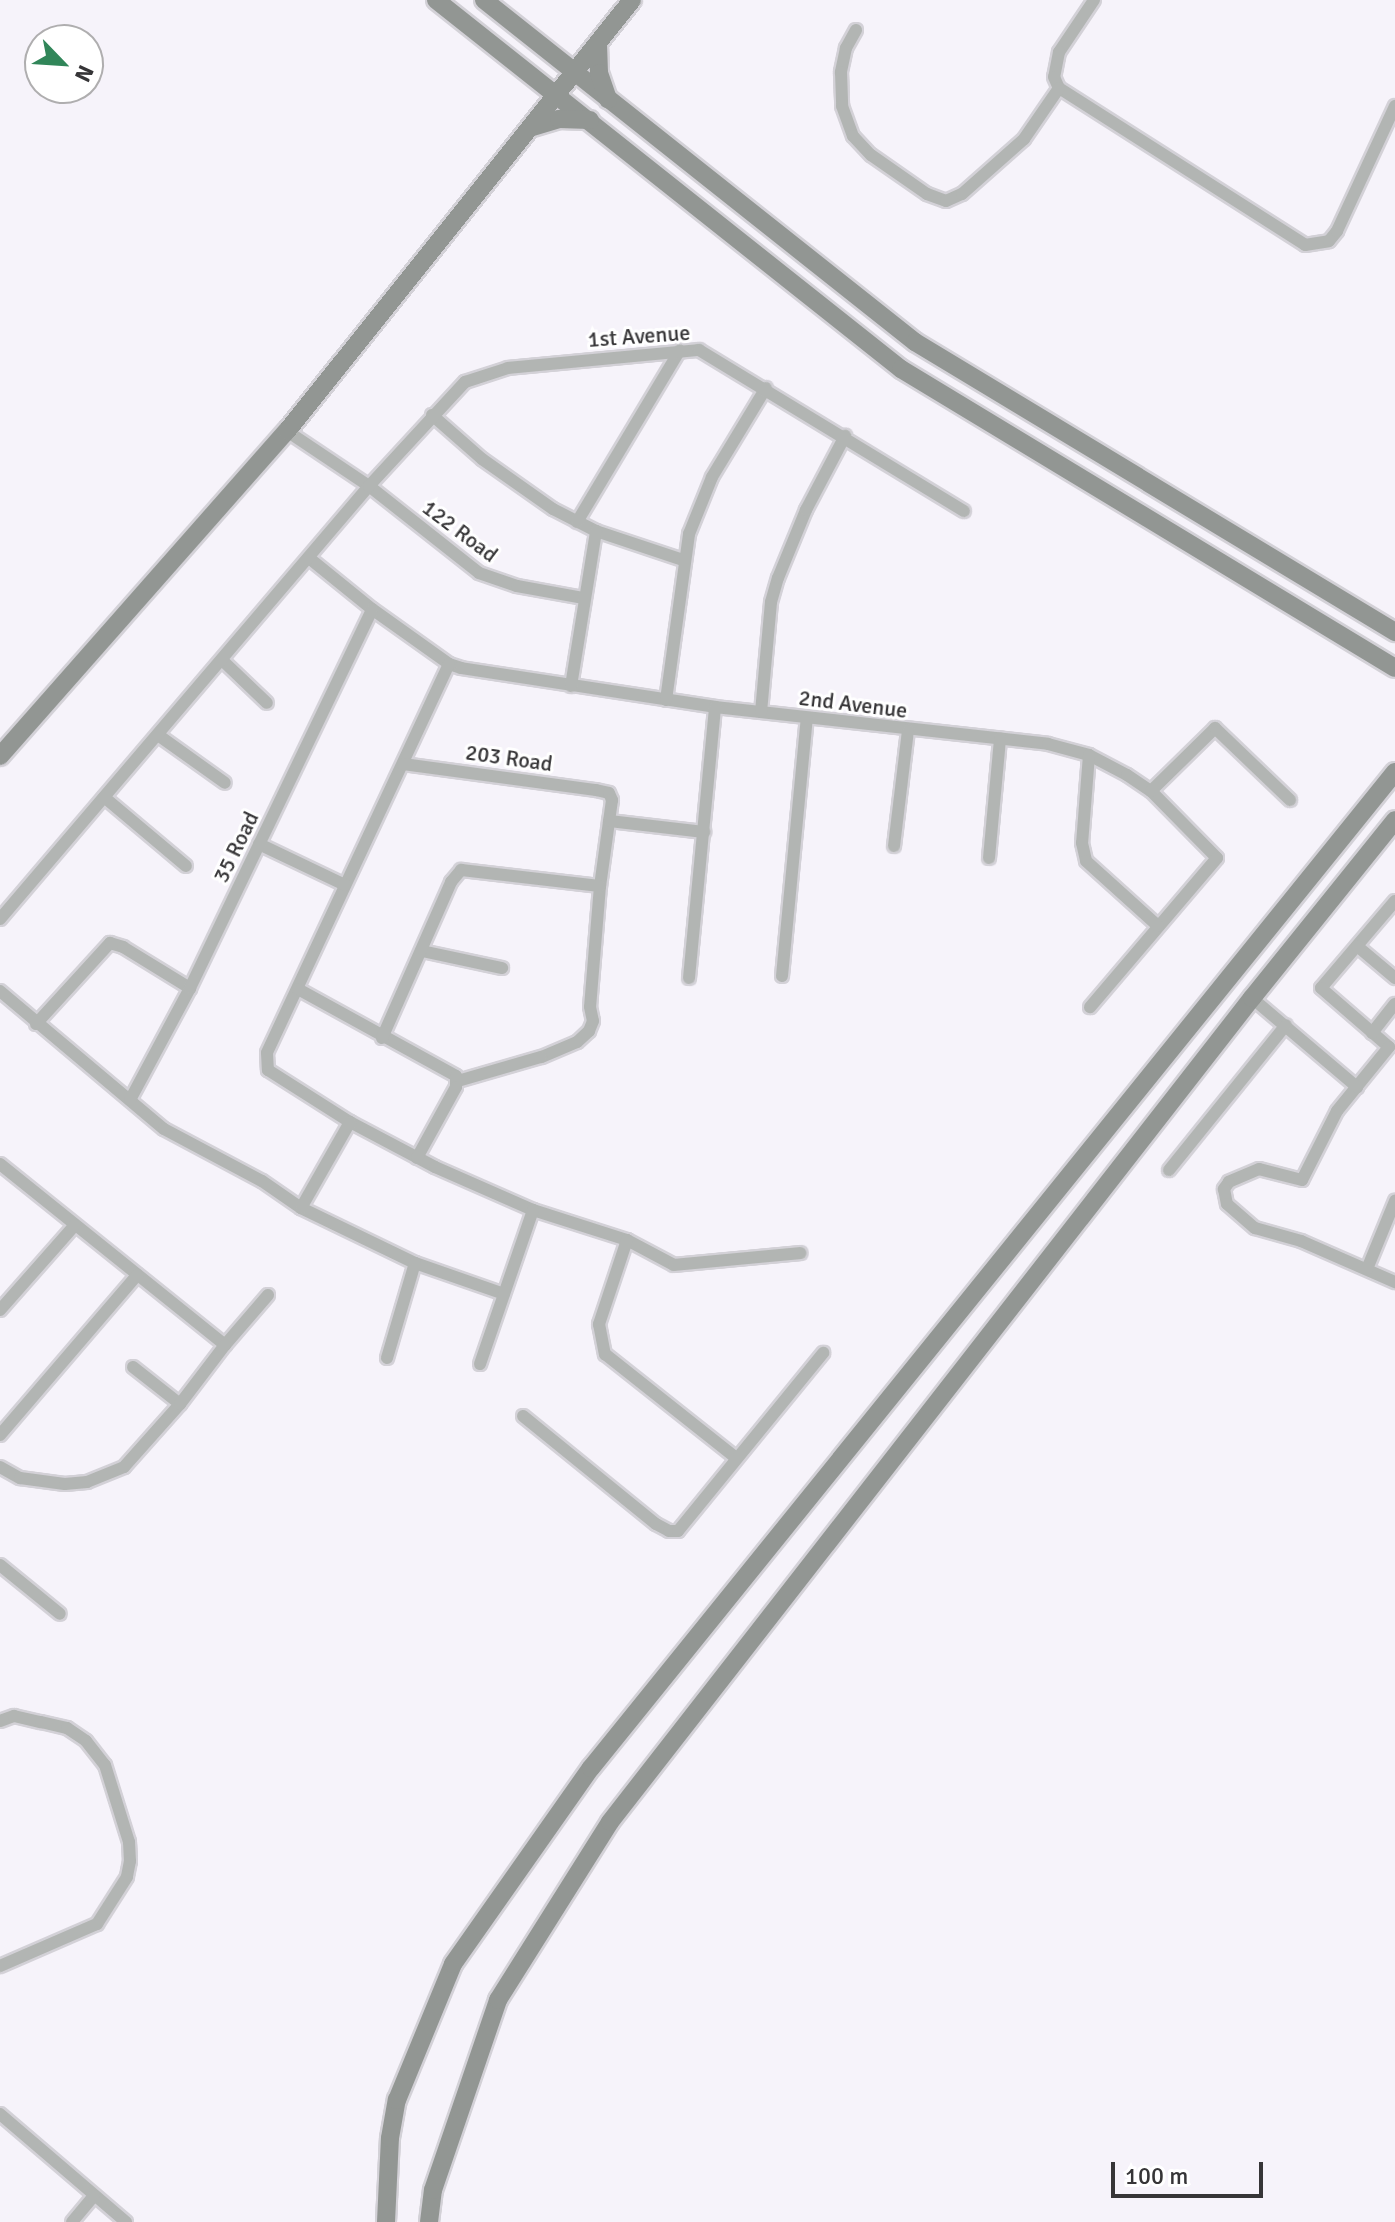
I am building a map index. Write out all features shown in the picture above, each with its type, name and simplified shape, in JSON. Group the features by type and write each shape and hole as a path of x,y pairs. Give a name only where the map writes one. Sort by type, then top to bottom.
{"street":[{"path":"436,0 901,369 1395,668"},
{"path":"484,0 915,342 1395,632"},
{"path":"0,756 287,431 632,0"},
{"path":"1094,0 1059,52 1054,77 1059,88 1305,245 1329,241 1337,231 1395,106"},
{"path":"856,30 846,48 841,72 842,106 853,136 871,155 927,194 946,201 962,194 1024,139 1059,88"},
{"path":"598,44 599,73 608,99"},
{"path":"533,127 559,119 590,120"},
{"path":"577,522 680,350"},
{"name":"1st Avenue","path":"0,919 369,486 465,382 508,368 699,350 964,511"},
{"path":"666,700 689,534 712,477 766,388"},
{"path":"432,415 520,488 577,522 683,560"},
{"name":"122 Road","path":"287,431 369,486 479,573 517,586 584,598"},
{"path":"761,712 771,602 778,578 806,510 845,436"},
{"path":"571,686 596,531"},
{"name":"2nd Avenue","path":"309,558 372,609 449,664 715,707 908,731 1048,744 1089,755 1151,791 1217,858 1158,926"},
{"name":"35 Road","path":"130,1100 190,988 372,609"},
{"path":"222,660 267,703"},
{"path":"449,664 267,1053 268,1070 350,1122 417,1158 533,1210 627,1240 664,1260 685,1266 800,1253"},
{"path":"689,978 715,707"},
{"path":"782,976 807,718"},
{"path":"1151,791 1215,728 1290,800"},
{"path":"894,846 908,731"},
{"path":"158,735 225,783"},
{"path":"989,858 1000,739"},
{"path":"1089,755 1083,852 1093,869 1158,926 1090,1007"},
{"name":"203 Road","path":"403,764 609,793 609,821"},
{"path":"386,2222 390,2138 397,2100 453,1964 591,1768 1395,772"},
{"path":"104,797 186,866"},
{"path":"429,2222 433,2190 498,2000 610,1822 1252,998 1395,820"},
{"path":"417,1158 458,1081 541,1057 577,1042 589,1031 593,1021 590,1007 609,821 704,832"},
{"path":"259,844 345,885"},
{"path":"382,1038 451,882 461,870 600,886"},
{"path":"1395,901 1321,988 1389,1047 1337,1111 1302,1180 1259,1169 1229,1182 1224,1189 1227,1204 1255,1228 1301,1241 1395,1282"},
{"path":"36,1024 110,943 123,947 190,988"},
{"path":"1357,946 1395,978"},
{"path":"422,951 502,968"},
{"path":"298,989 382,1038 451,1073 458,1081"},
{"path":"0,991 164,1129 262,1181 301,1208 415,1263 504,1294"},
{"path":"1252,998 1357,1087"},
{"path":"1372,1033 1395,1004"},
{"path":"1169,1170 1286,1025"},
{"path":"301,1208 350,1122"},
{"path":"3,1173 75,1225 225,1345"},
{"path":"1367,1269 1395,1201"},
{"path":"480,1364 533,1210"},
{"path":"0,1310 75,1225"},
{"path":"627,1240 599,1324 605,1354 736,1458"},
{"path":"387,1358 415,1263"},
{"path":"0,1435 137,1275"},
{"path":"0,1467 20,1478 40,1483 87,1482 124,1467 141,1452 268,1295"},
{"path":"523,1416 669,1531 678,1531 686,1525 736,1458 823,1353"},
{"path":"133,1367 180,1404"},
{"path":"0,1565 60,1614"},
{"path":"0,1721 14,1716 67,1728 86,1741 105,1765 129,1842 130,1861 127,1877 97,1924 0,1966"},
{"path":"0,2114 126,2222"},
{"path":"72,2222 94,2196"}]}
